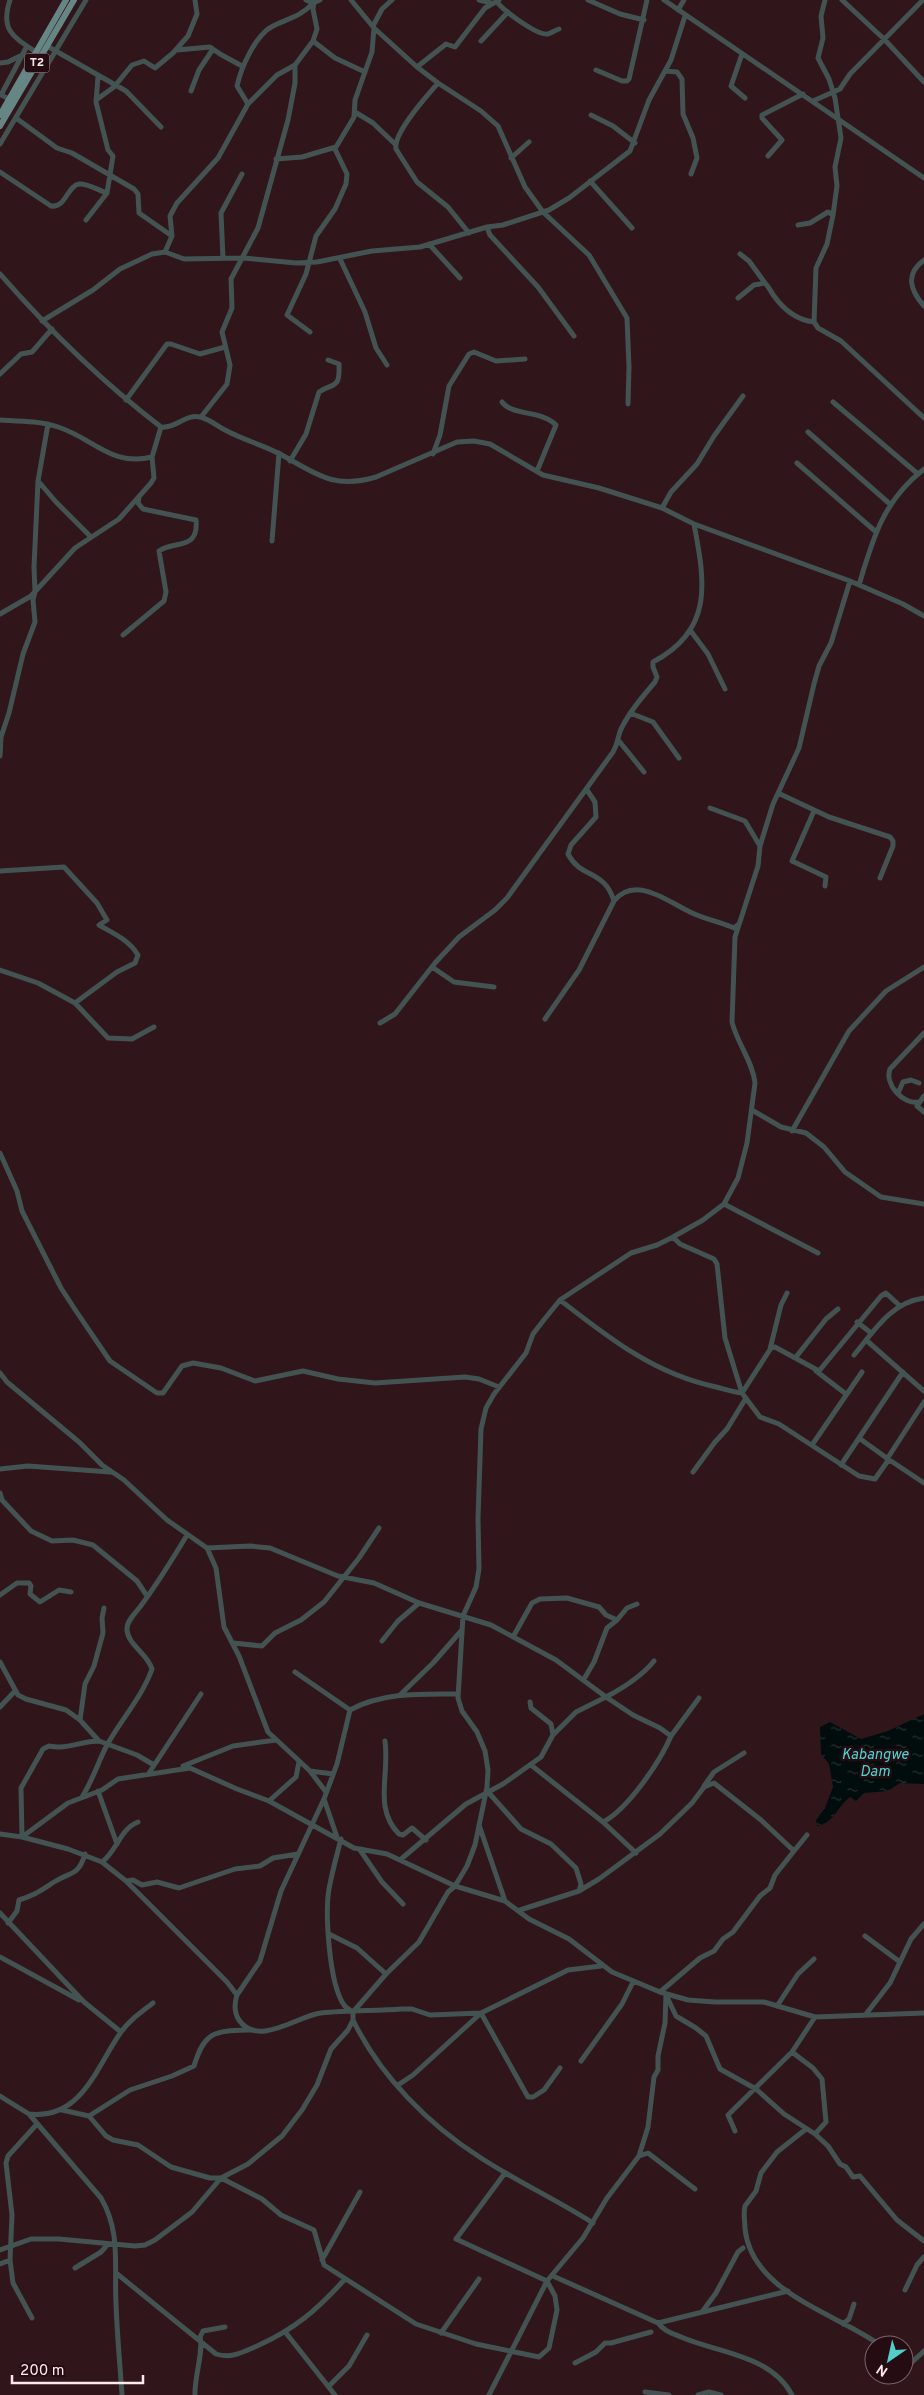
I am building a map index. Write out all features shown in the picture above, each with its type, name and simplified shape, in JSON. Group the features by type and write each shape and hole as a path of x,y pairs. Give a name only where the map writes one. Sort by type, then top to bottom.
{"main road":[{"name":"T2","path":"0,115 66,0"},
{"name":"T2","path":"0,126 74,0"}],"street":[{"path":"10,0 6,12 7,25 16,38 36,52"},
{"path":"0,144 86,0"},
{"path":"96,100 116,84 128,68 135,63 144,61 155,68 177,50 188,36 197,16 195,0"},
{"path":"306,0 320,0"},
{"path":"351,0 374,27 417,67 481,111 498,126 525,187 543,212 586,251 624,310 627,318 630,367 628,404"},
{"path":"276,159 302,157 335,148 353,119 355,100 372,52 374,27 382,9 392,0"},
{"path":"479,0 496,1 508,12 540,33 548,34 559,29"},
{"path":"588,0 620,14 644,20"},
{"path":"596,70 622,81 627,81 644,20 647,0"},
{"path":"664,0 685,16 804,94 924,178"},
{"path":"678,10 684,0"},
{"path":"825,0 822,16 823,38 818,58 833,93 838,118 840,148 835,167 837,186 833,215 827,244 816,268 814,322 818,328 840,341 924,418"},
{"path":"842,0 884,39 924,82"},
{"path":"813,101 840,89 850,74 923,0"},
{"path":"165,252 172,236 170,216 176,203 213,164 248,104 276,75 295,65 313,41 318,24 314,1"},
{"path":"248,104 237,87 242,66 270,27 304,12 314,1"},
{"path":"417,67 448,44 455,47 496,1"},
{"path":"481,41 508,12"},
{"path":"42,322 93,290 120,268 152,254 165,252 184,259 244,258 309,263 340,259 372,251 412,248 487,227 503,225 543,212 569,198 630,151 649,100 666,70 685,16"},
{"path":"313,41 335,58 365,72"},
{"path":"9,99 1,94 27,46"},
{"path":"47,46 91,70 98,77 116,84 126,91 161,126"},
{"path":"177,50 208,46 242,66"},
{"path":"191,91 200,69 213,48"},
{"path":"742,54 734,72 732,88 745,98"},
{"path":"0,63 8,62 21,55"},
{"path":"201,417 227,384 230,365 222,332 232,308 230,279 244,258 258,228 289,116 295,83 295,65"},
{"path":"666,70 677,72 682,79 683,114 698,158 691,174"},
{"path":"86,220 107,194 113,156 108,150 96,100 98,77"},
{"path":"395,144 416,109 438,83"},
{"path":"768,156 782,140 762,118 762,115 804,94"},
{"path":"355,112 373,123 395,144 397,152 417,182 442,202 469,233"},
{"path":"591,115 612,126 634,143"},
{"path":"16,118 57,148 72,153 134,189 138,194 136,200 140,206 140,214 172,236"},
{"path":"511,158 529,142"},
{"path":"310,332 286,314 306,274 316,236 337,205 346,184 346,174 335,148"},
{"path":"0,172 52,206 59,204 76,185 81,184 107,194"},
{"path":"224,258 221,213 242,174"},
{"path":"590,181 632,228"},
{"path":"798,225 810,222 828,212 833,215"},
{"path":"487,227 490,235 538,287 574,336"},
{"path":"429,244 460,278"},
{"path":"740,254 749,260 774,297 792,315 800,320 814,322"},
{"path":"340,259 364,312 376,348 387,365"},
{"path":"924,260 914,268 910,277 915,293 924,306"},
{"path":"0,274 42,322 52,329 126,400 161,428 171,426 193,416 201,417 235,436 279,453 308,472 328,479 356,481 376,477 457,442 474,441 490,444 505,451 537,472 662,508 694,524 850,581 903,604 924,616"},
{"path":"738,298 754,284 765,283"},
{"path":"0,374 21,354 32,352 52,329"},
{"path":"126,400 168,344 200,354 226,347"},
{"path":"433,454 440,435 449,386 470,354 474,352 501,361 525,360"},
{"path":"290,461 306,434 319,392 332,387 339,378 340,364 328,360"},
{"path":"662,508 671,492 698,464 714,436 743,396"},
{"path":"502,402 508,409 528,411 556,425 537,472"},
{"path":"833,402 918,474"},
{"path":"0,420 48,424 63,429 109,454 141,460 152,457"},
{"path":"0,756 0,741 23,654 34,628 33,600 35,592 34,567 38,481 48,424"},
{"path":"0,614 35,592 61,561 90,536 119,519 139,496 154,478 152,457 161,428"},
{"path":"808,432 891,506"},
{"path":"272,541 279,453"},
{"path":"797,463 875,531"},
{"path":"859,585 875,531 902,489 924,470"},
{"path":"38,481 90,536"},
{"path":"123,635 164,601 166,592 160,551 187,542 193,536 196,525 196,520 143,509 138,502 139,496"},
{"path":"380,1023 395,1014 432,967 469,928 495,910 507,898 588,790 619,741 621,729 630,713 657,678 653,667 654,662 664,656 690,630 697,617 703,588 694,524"},
{"path":"594,2223 505,2173 448,2134 398,2085 374,2056 353,2020 353,2012 386,1974 420,1942 448,1892 455,1886 468,1866 487,1794 488,1779 485,1751 477,1732 459,1705 458,1694 463,1616 477,1581 481,1429 486,1408 499,1387 526,1353 533,1334 560,1300 631,1253 657,1246 703,1220 724,1204 738,1178 752,1110 754,1074 734,1032 732,1022 734,947 739,924 758,866 760,846 778,793 799,748 814,684 834,634 850,581"},
{"path":"690,630 708,654 725,689"},
{"path":"630,713 653,722 679,758"},
{"path":"619,741 644,772"},
{"path":"588,790 595,802 596,817 571,845 568,854 580,868 605,882 610,888 614,901"},
{"path":"778,793 814,811 890,837 893,841 893,846 880,878"},
{"path":"710,808 745,821 760,846"},
{"path":"814,811 792,861 826,876 824,886"},
{"path":"0,871 64,867 98,902 107,920 99,925 119,936 134,948 138,955 135,963 117,972 75,1003"},
{"path":"545,1019 579,970 619,894 636,889 651,892 699,916 734,928 739,924"},
{"path":"432,967 454,982 494,987"},
{"path":"792,1130 849,1031 886,991 924,967"},
{"path":"0,970 38,983 75,1003 108,1038 132,1040 154,1028"},
{"path":"920,1102 908,1101 888,1082 887,1076 890,1069 924,1032"},
{"path":"898,1093 900,1085 907,1080 919,1083"},
{"path":"924,1096 917,1106 924,1112"},
{"path":"752,1110 777,1125 806,1133 818,1142 846,1172 880,1197 924,1204"},
{"path":"0,1152 17,1191 22,1211 61,1288 110,1361 157,1393 163,1392 182,1366 193,1363 229,1370 255,1381 303,1370 338,1379 375,1383 401,1383 465,1377 479,1379 499,1387"},
{"path":"724,1204 818,1253"},
{"path":"674,1237 680,1244 714,1259 717,1264 725,1338 742,1393 760,1417 780,1424 858,1476 872,1480 878,1477 924,1402"},
{"path":"742,1393 770,1349 781,1305 787,1293"},
{"path":"815,1371 822,1369 857,1322 878,1298 886,1293 900,1306"},
{"path":"854,1355 878,1323 909,1300 924,1298"},
{"path":"560,1300 650,1364 695,1382 742,1393"},
{"path":"796,1357 826,1319 838,1310"},
{"path":"857,1322 871,1333"},
{"path":"866,1340 924,1391"},
{"path":"770,1349 775,1347 796,1357 846,1394"},
{"path":"812,1445 862,1372"},
{"path":"841,1464 903,1372"},
{"path":"0,1373 7,1382 111,1472 124,1480 142,1499 187,1535 207,1548 216,1568 222,1618 264,1723 276,1740 310,1771 326,1792"},
{"path":"694,1472 712,1446 727,1429 746,1398"},
{"path":"859,1438 924,1483"},
{"path":"0,1469 28,1466 111,1472"},
{"path":"0,1493 2,1500 31,1531 52,1540 73,1540 93,1545 137,1581 148,1596"},
{"path":"233,1643 262,1646 275,1633 302,1620 324,1602 356,1563 378,1528"},
{"path":"82,1797 91,1783 108,1745 133,1705 152,1669 149,1661 130,1639 126,1630 129,1620 148,1596 187,1535"},
{"path":"207,1548 250,1546 270,1548 343,1577 374,1583 419,1603 491,1625 556,1660 633,1715 660,1728 671,1736"},
{"path":"0,1595 16,1583 29,1583 31,1586 30,1594 40,1602 59,1590 71,1592"},
{"path":"513,1637 532,1603 540,1598 568,1598 599,1607 606,1615 617,1620"},
{"path":"382,1641 398,1621 419,1603"},
{"path":"584,1679 594,1662 605,1631 627,1608 637,1604"},
{"path":"80,1720 85,1684 94,1666 103,1633 102,1618 104,1608"},
{"path":"399,1695 433,1663 462,1630"},
{"path":"236,1649 242,1645"},
{"path":"400,1860 426,1840 466,1804 487,1794 531,1765 546,1751 553,1734 576,1712 618,1691 644,1672 654,1661"},
{"path":"0,1662 15,1691 26,1699 59,1707 80,1720 99,1740 137,1755 154,1765"},
{"path":"295,1672 350,1710"},
{"path":"0,1707 15,1691"},
{"path":"149,1773 201,1694"},
{"path":"253,2030 242,2024 234,2003 237,1994 260,1961 276,1905 324,1799 333,1774 350,1710 367,1701 399,1695 458,1694"},
{"path":"603,1822 619,1810 644,1781 664,1752 671,1736 699,1698"},
{"path":"530,1702 531,1708 551,1724 553,1734"},
{"path":"22,1836 21,1788 43,1749 49,1746 65,1747 83,1741 99,1740"},
{"path":"22,1836 68,1803 98,1791 118,1779 182,1767 233,1746 276,1740"},
{"path":"385,1741 386,1778 384,1811 398,1834 403,1835 412,1828 426,1840"},
{"path":"520,1910 580,1891 636,1853 660,1834 692,1804 714,1772 744,1753"},
{"path":"269,1801 296,1777 299,1762"},
{"path":"531,1765 603,1822 636,1853"},
{"path":"182,1767 200,1771 237,1790 269,1801 360,1850 388,1854 455,1886 505,1901 520,1910 529,1919 569,1939 601,1966 633,1982 666,1994 688,2000 714,2002 752,2001 815,2017 866,2014 924,2014"},
{"path":"310,1771 333,1774"},
{"path":"704,1787 714,1783 762,1820 794,1850"},
{"path":"98,1791 117,1844"},
{"path":"487,1794 521,1829 550,1844 576,1868 581,1884 580,1891"},
{"path":"324,1799 339,1838 329,1886 331,1962 344,2006 353,2012"},
{"path":"102,1862 107,1858 128,1827 138,1822"},
{"path":"479,1825 505,1901"},
{"path":"0,1834 22,1836 85,1854 102,1862 126,1881 193,1947 237,1994"},
{"path":"660,1992 700,1958 714,1951 723,1939 733,1932 760,1896 770,1888 775,1874 807,1835"},
{"path":"360,1850 382,1882 403,1904"},
{"path":"8,1923 17,1911 18,1900 43,1892 56,1881 77,1871 85,1854"},
{"path":"126,1881 133,1880 142,1885 157,1882 179,1888 235,1869 260,1866 273,1858 298,1854"},
{"path":"0,1913 84,2002 121,2032"},
{"path":"866,2014 890,1983 911,1940 924,1924"},
{"path":"329,1934 357,1948 386,1974"},
{"path":"865,1936 900,1962"},
{"path":"0,1957 84,2002"},
{"path":"777,2006 798,1974 814,1959"},
{"path":"398,2085 413,2075 481,2013 568,1970 601,1966"},
{"path":"581,2061 622,2004 633,1982"},
{"path":"666,1994 676,2016 706,2036 720,2069 756,2089 784,2114 815,2134 828,2146 840,2164 846,2166 854,2177 860,2176 897,2220 924,2241"},
{"path":"489,2395 547,2281 553,2276 594,2223 607,2198 639,2156 650,2119 651,2094 654,2077 658,2070 658,2056 665,2023 666,1994"},
{"path":"29,2114 43,2116 62,2110 79,2096 99,2069 121,2032 133,2018 153,2003"},
{"path":"89,2116 130,2090 172,2076 194,2066 203,2041 211,2035 253,2030 272,2030 321,2013 402,2009 436,2016 481,2013"},
{"path":"481,2013 528,2097 533,2097 544,2090 560,2068"},
{"path":"735,2131 728,2115 792,2052 815,2017"},
{"path":"0,2250 31,2239 145,2245 155,2240 192,2212 221,2178 248,2164 282,2136 302,2110 317,2085 326,2058 353,2020"},
{"path":"792,2052 813,2068 824,2085 826,2122 815,2134"},
{"path":"0,2096 29,2114 101,2198 113,2224 122,2395"},
{"path":"62,2110 89,2116 106,2136 113,2140 138,2145 170,2167 192,2174 221,2178 262,2199 281,2215 314,2230 324,2265 410,2321 492,2349 511,2351 539,2358 549,2348 557,2310 555,2296 547,2281 456,2241 457,2237 505,2173"},
{"path":"32,2318 13,2284 10,2260 12,2215 6,2159 37,2124"},
{"path":"806,2129 777,2152 761,2173 756,2191 747,2202 744,2211 746,2232 754,2255 764,2272 788,2291 864,2336"},
{"path":"639,2156 648,2152 695,2189"},
{"path":"322,2260 360,2192"},
{"path":"75,2268 101,2252 108,2244"},
{"path":"702,2312 716,2293 738,2252 743,2248"},
{"path":"906,2290 917,2265 924,2257"},
{"path":"0,2264 10,2260"},
{"path":"116,2273 216,2354 232,2356 286,2332 308,2317 345,2279"},
{"path":"553,2276 658,2323 664,2330 705,2347 741,2355 779,2378 792,2395"},
{"path":"441,2333 479,2279"},
{"path":"658,2323 788,2291"},
{"path":"843,2324 849,2319 854,2304"},
{"path":"195,2395 197,2368 202,2343 200,2336 203,2331 225,2327"},
{"path":"286,2332 335,2395"},
{"path":"575,2363 596,2352 605,2343 651,2332"},
{"path":"329,2386 349,2366 368,2335"},
{"path":"914,2360 924,2351"},
{"path":"645,2392 669,2395"},
{"path":"698,2395 709,2392 721,2395"}],"water":[{"name":"Kabangwe Dam","path":"924,1714 924,1784 900,1783 888,1791 864,1793 856,1801 850,1797 832,1818 817,1826 816,1820 825,1808 833,1787 829,1764 821,1754 820,1727 830,1722 861,1739 888,1731"}]}
